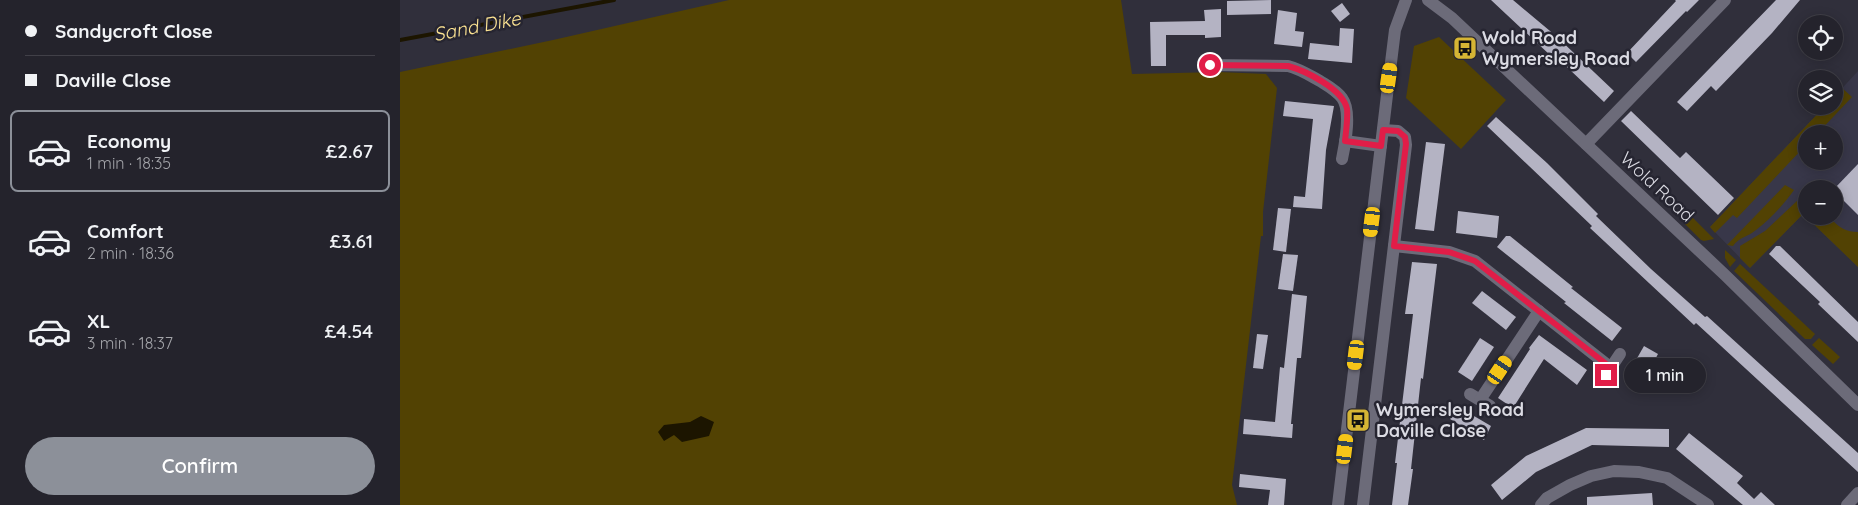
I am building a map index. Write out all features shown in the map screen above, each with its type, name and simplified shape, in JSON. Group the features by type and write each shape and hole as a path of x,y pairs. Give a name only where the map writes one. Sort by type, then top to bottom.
{"street":[{"path":"1338,505 1396,30 1406,0"},
{"name":"Wold Road","path":"1428,0 1452,18 1725,275 1858,404"},
{"path":"1586,144 1725,0"},
{"path":"1210,65 1224,59 1299,68 1336,91 1344,99 1347,111 1342,159"},
{"path":"1362,505 1406,144 1405,137 1398,131 1383,130"},
{"path":"1345,141 1381,146"},
{"path":"1394,246 1449,252 1475,261 1539,310 1608,371 1620,354"},
{"path":"1480,400 1539,310"},
{"path":"1541,505 1547,498 1570,485 1591,476 1614,471 1639,472 1667,478 1708,505"},
{"path":"1847,505 1858,493"}],"shaded area":[{"path":"729,0 1121,0 1132,74 1219,72 1266,74 1277,88 1263,212 1263,236 1261,236 1232,485 1237,505 400,505 400,72"},
{"path":"1439,37 1506,100 1461,149 1406,98 1414,46"},
{"path":"1858,71 1858,267 1814,225 1843,225 1843,180 1798,180 1798,219 1750,268 1710,227 1798,134 1798,170 1843,170 1843,125 1807,125 1816,115 1843,115 1843,87"},
{"path":"1843,89 1852,97 1843,107"},
{"path":"1816,115 1835,115 1826,125 1807,125"},
{"path":"1798,134 1798,153 1737,218 1733,215 1715,233 1710,227"},
{"path":"1785,185 1794,190 1772,216 1733,246 1727,245"},
{"path":"1798,200 1798,219 1750,268 1740,258 1740,246 1765,231"},
{"path":"1691,216 1714,239 1701,240 1685,224"},
{"path":"1814,225 1838,225 1844,229 1858,232 1858,267"},
{"path":"1725,250 1736,260 1730,267 1725,258"},
{"path":"1740,264 1815,334 1811,339 1805,339 1734,271"},
{"path":"1819,338 1840,357 1833,364 1812,345"},
{"path":"701,416 714,422 709,436 682,442 674,435 664,441 658,432 664,425 690,422"}],"building":[{"path":"1271,0 1271,14 1227,15 1227,1"},
{"path":"1491,0 1513,0 1556,36 1614,91 1604,102 1552,53 1550,55"},
{"path":"1675,0 1699,0 1636,62 1627,53"},
{"path":"1776,0 1800,0 1772,33 1716,91 1711,86 1687,111 1677,102"},
{"path":"1342,3 1350,14 1340,22 1331,11"},
{"path":"1221,9 1221,37 1205,38 1205,35 1166,35 1166,66 1151,66 1150,22 1205,21 1204,10"},
{"path":"1278,10 1297,13 1295,31 1304,32 1302,47 1274,44"},
{"path":"1340,28 1354,29 1352,63 1308,59 1310,43 1339,46"},
{"path":"1285,101 1334,106 1326,150 1322,209 1293,207 1294,196 1305,197 1313,119 1283,116"},
{"path":"1631,111 1680,158 1686,152 1734,198 1718,215 1621,121"},
{"path":"1496,117 1547,163 1598,214 1596,216 1651,269 1705,317 1707,316 1858,453 1858,472 1696,323 1694,325 1590,228 1592,226 1487,126"},
{"path":"1426,142 1445,144 1434,231 1415,229"},
{"path":"1858,164 1858,215 1843,200 1843,180"},
{"path":"1278,208 1291,209 1286,252 1273,250"},
{"path":"1458,211 1499,216 1497,238 1456,233"},
{"path":"1506,236 1510,236 1622,328 1612,341 1497,247"},
{"path":"1776,246 1780,246 1858,322 1858,342 1818,304 1820,302 1769,254"},
{"path":"1283,254 1298,255 1293,291 1278,289"},
{"path":"1412,262 1437,264 1423,379 1421,378 1408,505 1392,505 1397,463 1395,463 1413,314 1405,314"},
{"path":"1482,291 1516,317 1506,330 1472,303"},
{"path":"1292,294 1307,296 1301,358 1297,358 1291,424 1293,424 1292,438 1243,434 1244,419 1275,422 1280,367 1284,368"},
{"path":"1257,334 1268,335 1263,369 1253,368"},
{"path":"1539,335 1587,370 1577,385 1544,359 1513,408 1498,398"},
{"path":"1480,338 1494,347 1472,381 1458,372"},
{"path":"1644,346 1658,354 1639,389 1624,381"},
{"path":"1457,406 1491,426 1484,440 1450,419"},
{"path":"1586,428 1669,429 1669,447 1592,445 1536,472 1502,500 1491,485 1526,456"},
{"path":"1689,433 1743,476 1737,483 1754,499 1761,492 1775,505 1743,505 1676,449"},
{"path":"1240,474 1286,479 1284,505 1268,505 1270,490 1239,487"},
{"path":"1652,493 1653,505 1587,505 1587,497"}],"waterway":[{"name":"Sand Dike","path":"400,40 614,0"}],"place":[{"name":"Wold Road Wymersley Road","path":"1465,48"},
{"name":"Wymersley Road Daville Close","path":"1358,420"}],"route":[{"path":"1210,65 1288,66 1299,68 1336,91 1344,99 1347,111 1345,141 1381,146 1383,130 1398,131 1405,137 1406,144 1394,246 1449,252 1475,261 1610,367 1606,375"}]}
